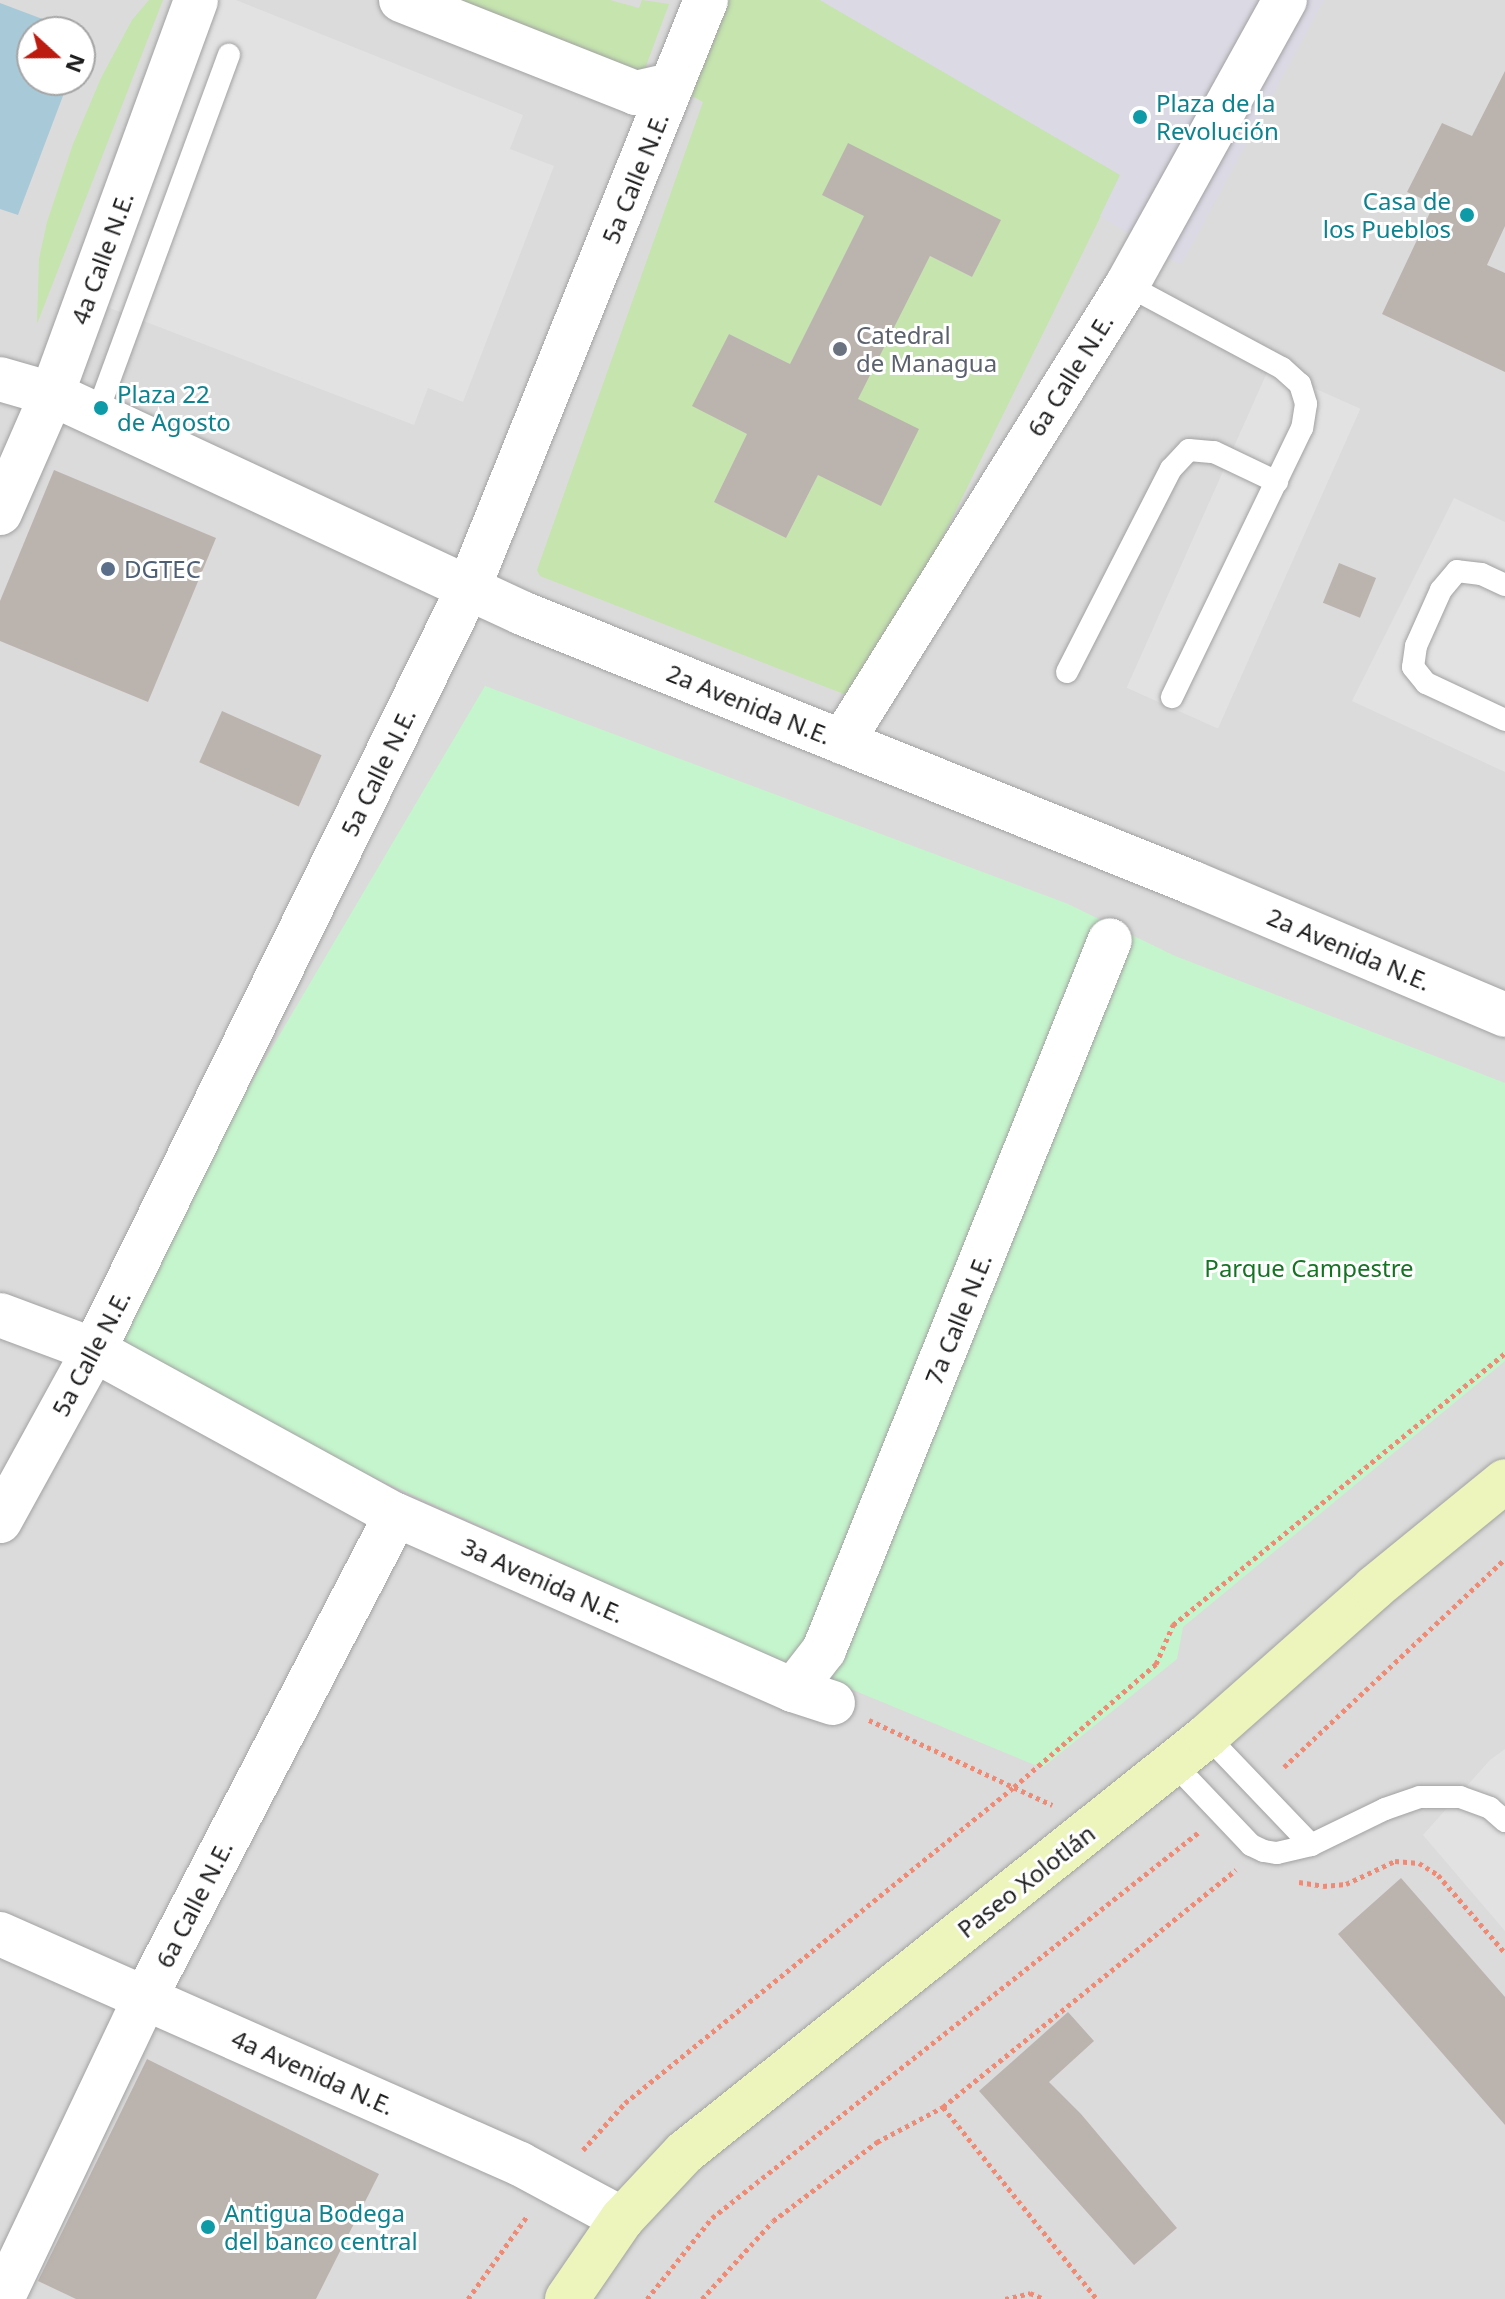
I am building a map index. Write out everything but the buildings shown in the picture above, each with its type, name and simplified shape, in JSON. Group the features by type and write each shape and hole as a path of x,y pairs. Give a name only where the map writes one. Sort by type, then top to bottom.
{"street":[{"name":"4a Calle N.E.","path":"0,513 52,394 196,0"},
{"path":"401,0 636,93 672,85"},
{"name":"5a Calle N.E.","path":"0,1521 94,1350 469,587 706,0"},
{"name":"6a Calle N.E.","path":"842,742 1127,285 1285,0"},
{"name":"2a Avenida N.E.","path":"0,379 52,394 522,613 1193,883 1505,1015"},
{"name":"7a Calle N.E.","path":"813,1696 824,1650 1110,940"},
{"name":"3a Avenida N.E.","path":"0,1315 94,1350 396,1515 813,1696"},
{"name":"Paseo Xolotlán","path":"567,2299 622,2219 685,2152 1207,1736 1374,1588 1505,1481"},
{"name":"6a Calle N.E.","path":"2,2299 145,1998 396,1515"},
{"name":"4a Avenida N.E.","path":"0,1934 555,2181 622,2219"}],"lane":[{"path":"96,416 229,55"},
{"path":"1127,285 1282,368 1300,384 1306,404 1302,428 1172,697"},
{"path":"1067,672 1171,469 1189,450 1214,452 1277,482"},
{"path":"1505,585 1481,574 1457,571 1441,590 1416,646 1413,667 1426,683 1505,720"},
{"path":"1207,1736 1311,1845"},
{"path":"1173,1763 1251,1845 1277,1853 1311,1845 1385,1809 1420,1797 1460,1797 1500,1807"}],"path":[{"path":"468,2299 555,2181 625,2103 1014,1787 1156,1664 1173,1625 1505,1353"},
{"path":"1284,1767 1505,1559"},
{"path":"813,1696 1096,1826"},
{"path":"647,2299 712,2218 1204,1828 1211,1837"},
{"path":"1227,1858 1237,1869 1249,1872"},
{"path":"1285,1879 1323,1886 1346,1884 1395,1861 1419,1863 1438,1875 1505,1953"},
{"path":"702,2299 773,2221 877,2142 943,2107 1237,1869"},
{"path":"943,2107 1093,2298"},
{"path":"1005,2299 1030,2293 1044,2299"}],"shaded area":[{"path":"0,0 1505,0 1505,2299 0,2299"},
{"path":"218,0 236,0 523,115 510,149 554,166 463,402 428,388 414,425 102,305"},
{"name":"Plaza de la Revolución","path":"820,0 1324,0 1181,265 1100,216 1120,175"},
{"path":"1269,368 1360,409 1218,728 1127,688"},
{"path":"1454,498 1505,522 1505,772 1352,701"},
{"path":"1505,1749 1505,1931 1423,1835 1490,1760"}],"green space":[{"path":"149,0 163,0 37,324 39,259 47,222 73,144 96,96 101,78 132,20"},
{"path":"461,0 610,0 639,8 642,0 669,4 636,93"},
{"path":"706,0 820,0 1121,175 862,701 540,576 537,570 703,102 672,85","holes":["848,144 1000,220 972,277 930,256 786,538 714,502 747,434 693,406 729,334 790,364 864,216"]},
{"name":"Parque Campestre","path":"485,686 1068,904 1175,956 1505,1083 1505,1361 1183,1627 1177,1659 1042,1768 729,1639 94,1350"}],"water":[{"path":"0,3 35,16 16,16 16,96 63,96 18,215 0,209"}],"place":[{"name":"Plaza de la Revolución","path":"1140,117"},
{"name":"Casa de los Pueblos","path":"1467,215"},
{"name":"Catedral de Managua","path":"840,349"},
{"name":"Plaza 22 de Agosto","path":"101,408"},
{"name":"DGTEC","path":"108,569"},
{"name":"Antigua Bodega del banco central","path":"208,2227"}]}
